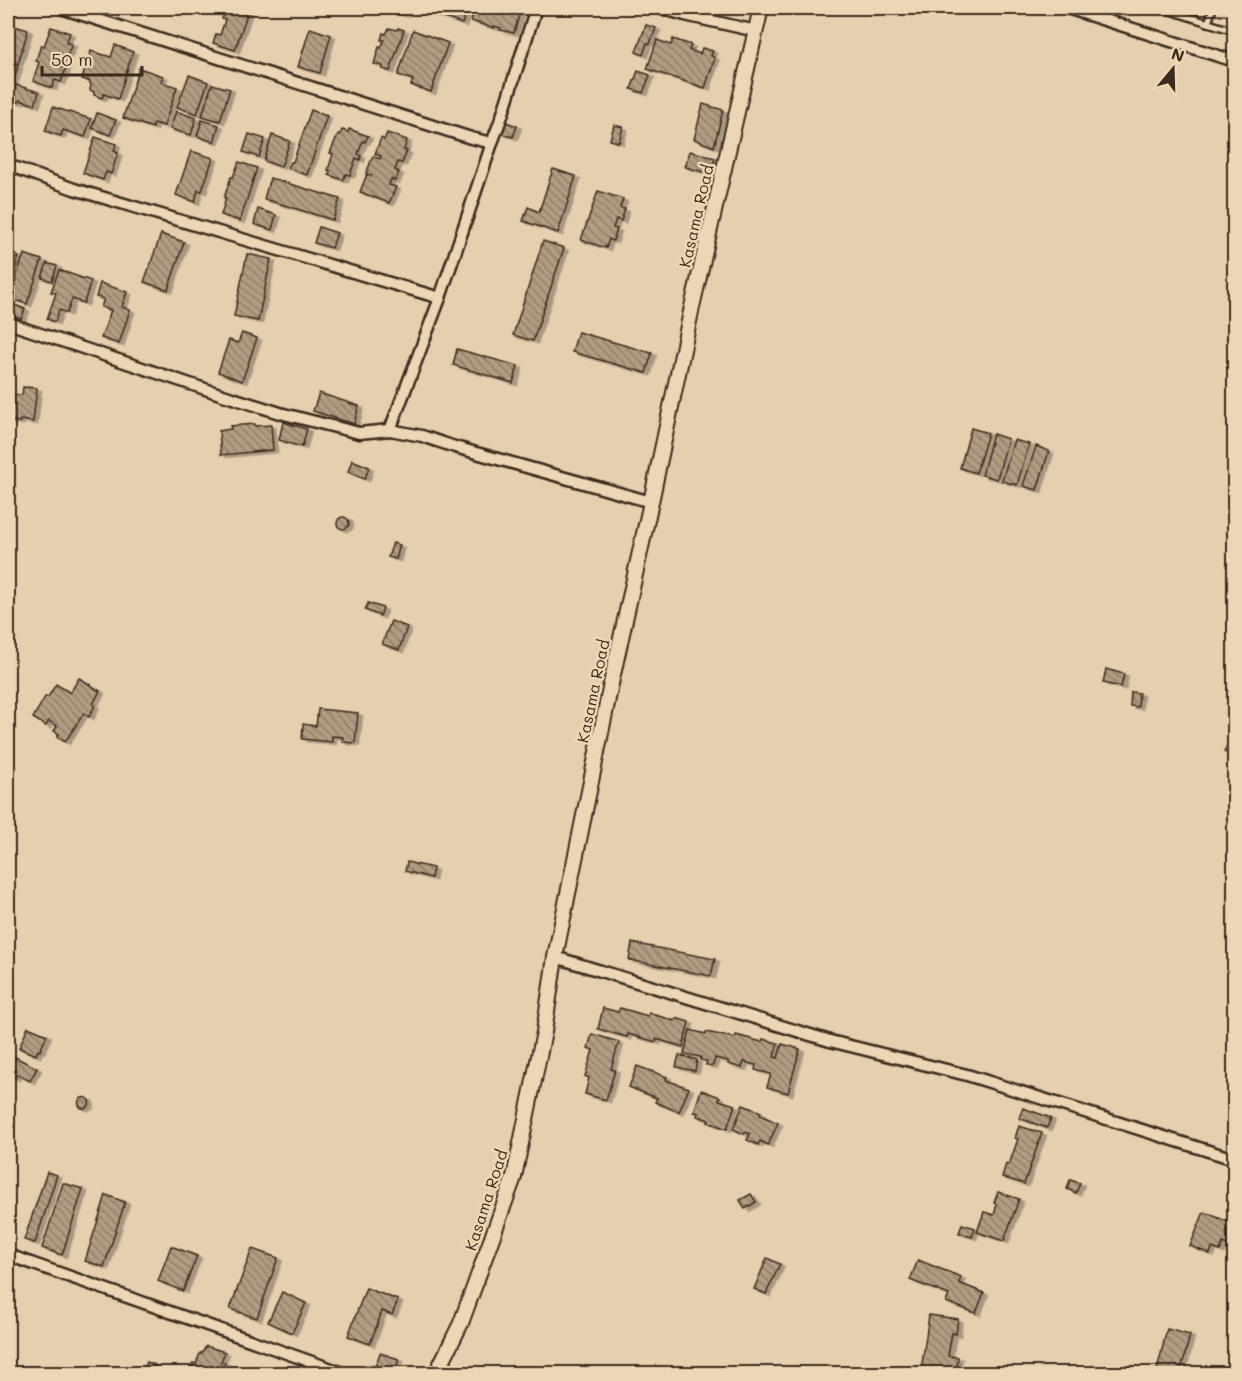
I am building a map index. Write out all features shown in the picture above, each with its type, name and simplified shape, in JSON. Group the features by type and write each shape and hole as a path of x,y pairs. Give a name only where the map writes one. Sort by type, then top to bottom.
{"street":[{"path":"61,8 492,143"},
{"path":"390,430 440,298 536,8"},
{"path":"660,8 756,32"},
{"name":"Kasama Road","path":"436,1374 461,1323 514,1178 544,1032 555,957 612,679 692,307 761,8"},
{"path":"1067,8 1234,61"},
{"path":"8,165 74,189 440,298"},
{"path":"8,323 280,413 359,433 390,430 422,436 651,502"},
{"path":"555,957 830,1041 967,1075 1234,1160"},
{"path":"8,1255 346,1374"}],"lane":[{"path":"1161,8 1234,31"},
{"path":"1208,23 1213,8"},
{"path":"1227,1374 1234,1358"}],"building":[{"path":"231,8 249,8 235,50 213,43 216,34 220,35 225,20 222,19 225,11 229,13"},
{"path":"391,8 413,8 411,12 405,10 404,15 390,10"},
{"path":"432,8 467,10 462,24 430,13"},
{"path":"475,8 521,8 514,33 471,21"},
{"path":"8,24 28,30 18,64 8,61"},
{"path":"646,25 656,28 643,55 636,52"},
{"path":"51,27 70,33 66,43 72,44 67,56 63,55 59,66 66,68 61,82 55,80 52,88 33,81 41,45 44,46"},
{"path":"310,28 331,35 320,73 298,67"},
{"path":"389,28 404,30 390,71 374,64 379,47 381,48 384,40 381,40 383,33 386,34"},
{"path":"413,30 448,43 431,92 411,85 413,80 398,75"},
{"path":"673,39 691,45 689,50 700,54 702,48 713,51 711,56 715,58 705,88 647,69 657,40 671,45"},
{"path":"115,45 133,52 118,99 104,94 102,98 94,95 94,92 90,90 89,81 82,79 91,51 111,57"},
{"path":"8,64 18,66 13,83 8,82"},
{"path":"139,68 163,76 161,82 177,87 164,126 154,123 153,128 123,118"},
{"path":"638,71 650,75 643,93 631,89"},
{"path":"189,75 208,82 197,114 177,107"},
{"path":"212,84 230,89 220,121 202,116"},
{"path":"16,85 39,92 35,105 12,100"},
{"path":"703,104 723,110 714,147 694,139"},
{"path":"53,107 91,119 85,137 63,130 61,136 45,131"},
{"path":"311,110 327,116 307,175 288,168 293,162"},
{"path":"176,111 196,118 191,135 170,129"},
{"path":"97,113 116,120 110,135 92,128"},
{"path":"202,120 219,125 214,142 197,136"},
{"path":"506,122 517,126 513,137 502,134"},
{"path":"614,125 623,127 619,142 610,140"},
{"path":"349,129 368,136 365,142 363,141 358,154 361,156 360,160 356,158 350,175 346,174 343,180 329,175 328,170 333,154 330,153 338,134 340,135 342,130 348,132"},
{"path":"387,133 407,140 404,150 407,151 402,163 398,162 395,170 399,172 395,181 391,179 389,185 396,187 389,203 360,192 373,156 380,159 381,156 375,154 381,138 384,140"},
{"path":"249,134 265,139 259,157 243,152"},
{"path":"272,135 290,141 281,167 264,161"},
{"path":"95,137 116,144 114,151 118,153 111,174 106,172 103,180 83,173"},
{"path":"191,151 213,158 202,191 198,190 195,202 176,195"},
{"path":"690,151 715,158 711,174 685,167"},
{"path":"239,162 257,168 240,221 221,215 231,177"},
{"path":"553,169 576,176 558,233 523,221 528,207 539,212"},
{"path":"270,178 340,199 333,220 264,199"},
{"path":"598,191 623,199 620,208 625,209 621,221 616,219 613,228 617,229 613,241 609,239 606,248 581,240"},
{"path":"258,209 276,215 272,230 254,224"},
{"path":"319,227 337,233 332,248 314,243"},
{"path":"161,234 184,242 168,290 144,282"},
{"path":"543,241 564,248 533,341 513,335"},
{"path":"8,253 19,257 14,272 8,270"},
{"path":"24,254 42,260 27,304 9,298"},
{"path":"247,254 271,259 258,321 234,316"},
{"path":"47,263 57,266 52,281 42,278"},
{"path":"59,270 91,281 84,303 72,299 67,313 59,310 55,322 47,319 56,293 51,292"},
{"path":"100,283 127,292 122,307 130,310 119,344 101,338 111,310 101,307 104,299 96,297"},
{"path":"12,304 25,309 21,319 9,315"},
{"path":"578,332 652,353 646,373 572,352"},
{"path":"242,333 257,338 242,381 218,372 229,340 238,343"},
{"path":"457,349 518,366 513,383 453,365"},
{"path":"23,387 37,388 33,422 8,421 10,394 22,395"},
{"path":"319,393 359,406 354,424 313,411"},
{"path":"283,422 307,429 302,447 279,440"},
{"path":"255,424 255,426 271,425 273,450 221,455 219,431 231,429 230,426"},
{"path":"971,428 988,433 976,473 960,468"},
{"path":"993,434 1008,439 997,479 982,475"},
{"path":"1014,440 1029,444 1017,485 1002,481"},
{"path":"1036,446 1049,451 1037,490 1023,486"},
{"path":"352,460 369,467 365,479 348,472"},
{"path":"345,517 348,518 348,528 341,529 338,528 337,521 338,518"},
{"path":"393,543 400,545 396,559 388,557"},
{"path":"368,603 383,608 380,616 365,610"},
{"path":"391,621 407,627 399,650 382,644"},
{"path":"1106,669 1124,674 1121,687 1103,683"},
{"path":"79,678 100,691 89,717 84,713 65,742 57,737 59,734 54,731 57,726 49,721 46,726 33,718 45,697 48,697 56,684 70,693"},
{"path":"1131,692 1139,693 1138,707 1130,706"},
{"path":"318,709 358,713 355,743 342,742 343,737 332,736 332,742 302,739 303,724 316,726"},
{"path":"1230,739 1234,741 1234,757 1224,752"},
{"path":"407,862 433,868 431,878 405,871"},
{"path":"632,943 715,959 711,976 629,960"},
{"path":"603,1008 618,1012 620,1008 648,1016 649,1013 675,1021 676,1018 689,1022 683,1047 656,1039 656,1042 598,1029"},
{"path":"28,1027 47,1035 36,1055 19,1048"},
{"path":"690,1030 778,1043 774,1057 778,1058 782,1044 800,1049 788,1093 767,1087 771,1074 755,1070 756,1065 744,1062 742,1068 715,1058 713,1066 706,1065 707,1061 700,1060 701,1057 684,1054"},
{"path":"592,1034 619,1042 611,1069 615,1070 606,1100 585,1094 589,1078 585,1076 593,1050 588,1048"},
{"path":"11,1055 37,1068 30,1081 17,1074 15,1078 8,1074 8,1062"},
{"path":"679,1055 697,1060 695,1071 676,1067"},
{"path":"637,1066 689,1088 679,1112 655,1102 657,1098 629,1087"},
{"path":"701,1090 720,1097 719,1100 735,1105 727,1129 708,1122 709,1120 697,1116 698,1113 694,1112"},
{"path":"84,1098 88,1099 88,1107 84,1108 80,1107 79,1103 80,1099"},
{"path":"743,1105 761,1112 760,1115 778,1123 768,1145 760,1141 758,1145 747,1140 750,1134 733,1129"},
{"path":"1023,1108 1051,1118 1047,1128 1019,1118"},
{"path":"1019,1126 1042,1133 1024,1184 1002,1177 1018,1139 1015,1138"},
{"path":"47,1172 57,1175 35,1243 24,1240"},
{"path":"1070,1180 1080,1183 1076,1193 1067,1189"},
{"path":"63,1183 83,1189 62,1255 42,1248"},
{"path":"998,1192 1019,1199 1004,1241 977,1232 984,1212 994,1215 997,1204 994,1203"},
{"path":"751,1194 756,1202 745,1209 740,1200"},
{"path":"106,1195 125,1202 104,1267 85,1261"},
{"path":"1204,1212 1231,1223 1228,1231 1234,1234 1230,1246 1223,1243 1220,1251 1212,1248 1210,1254 1190,1246"},
{"path":"962,1224 975,1228 972,1237 959,1233"},
{"path":"171,1246 197,1256 183,1291 158,1281"},
{"path":"252,1249 278,1258 257,1318 230,1309"},
{"path":"767,1258 780,1264 766,1294 754,1289"},
{"path":"918,1260 961,1277 959,1283 984,1293 976,1313 946,1302 949,1295 910,1280"},
{"path":"366,1288 398,1300 392,1315 382,1311 370,1344 348,1336"},
{"path":"282,1292 306,1303 292,1333 268,1322"},
{"path":"929,1315 958,1319 956,1334 952,1333 948,1356 958,1357 956,1374 921,1371"},
{"path":"1167,1329 1190,1335 1180,1374 1156,1374"},
{"path":"206,1346 225,1352 221,1362 225,1363 221,1374 189,1374 193,1363 196,1364 200,1353"},
{"path":"380,1353 399,1359 394,1374 375,1367"},
{"path":"147,1362 155,1365 152,1374 142,1374"}]}
